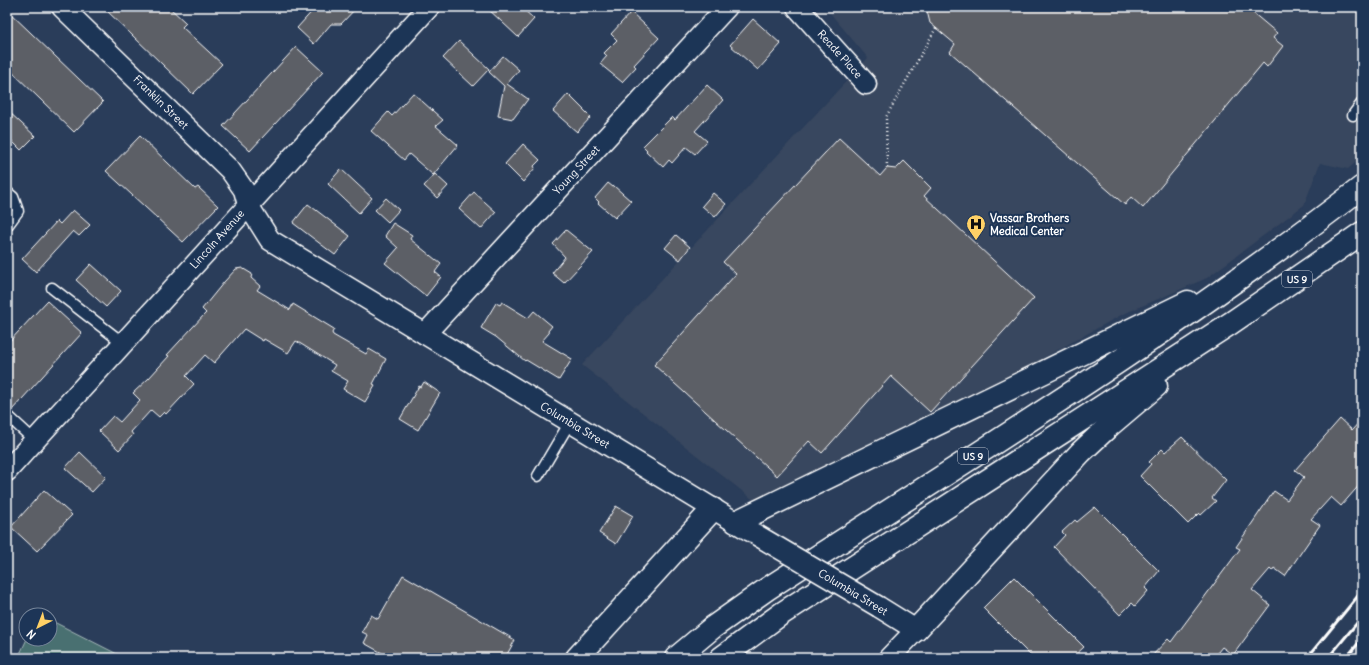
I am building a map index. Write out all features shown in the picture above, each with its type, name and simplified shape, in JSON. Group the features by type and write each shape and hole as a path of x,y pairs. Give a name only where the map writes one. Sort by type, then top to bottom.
{"highway":[{"name":"US 9","path":"676,658 712,628 767,589 1138,350 1271,256 1362,187"},
{"name":"US 9","path":"721,658 794,606 1231,324 1362,233"},
{"path":"736,522 1186,304 1271,256"},
{"path":"916,630 1095,438 1231,324"},
{"path":"577,658 713,508"}],"street":[{"name":"Franklin Street","path":"62,7 230,170 244,190 248,205"},
{"name":"Lincoln Avenue","path":"7,471 429,7"},
{"name":"Young Street","path":"425,334 727,7"},
{"name":"Reade Place","path":"797,7 866,84"},
{"name":"Columbia Street","path":"248,205 270,240 916,630"},
{"path":"889,658 916,630"}],"lane":[{"path":"1353,115 1362,103"},
{"path":"7,192 13,197 18,212 7,226"},
{"path":"52,288 123,343"},
{"path":"7,414 34,441"},
{"path":"538,476 570,422"}],"path":[{"path":"887,168 886,117 936,28"}],"shaded area":[{"name":"Vassar Brothers Medical Center","path":"825,7 1362,7 1362,157 1348,169 1320,163 1304,205 1207,278 1121,315 940,415 854,452 756,502 582,365 868,58"}],"green space":[{"path":"58,624 125,658 18,658 23,647 58,647"}],"building":[{"path":"103,7 169,7 186,23 182,27 222,64 193,94"},
{"path":"316,7 357,7 341,24 331,24 314,44 297,28"},
{"path":"486,7 521,7 534,19 518,37"},
{"path":"926,7 1246,7 1277,33 1273,38 1283,46 1267,67 1263,63 1143,208 1131,197 1125,205 950,52 955,44 930,23"},
{"path":"7,10 103,102 74,132 7,67"},
{"path":"631,12 659,38 634,65 636,67 622,82 600,64 607,56 604,53 617,40 611,34"},
{"path":"753,19 781,44 758,70 730,45"},
{"path":"459,41 489,69 473,86 443,58"},
{"path":"296,47 323,72 250,151 223,126"},
{"path":"503,56 519,70 507,84 528,99 513,119 498,116 504,86 489,72"},
{"path":"707,85 723,100 695,131 707,141 695,154 686,147 672,163 669,160 663,167 646,151 647,150 643,146 672,117 675,120"},
{"path":"413,93 443,120 436,126 458,145 433,175 409,154 404,160 371,131 388,112 392,116"},
{"path":"568,94 591,117 577,132 553,111"},
{"path":"7,110 35,136 21,150 7,136"},
{"path":"140,136 195,189 198,187 218,206 183,242 106,171"},
{"path":"839,138 880,176 887,168 896,169 904,161 931,188 924,196 1034,298 930,412 891,376 822,453 809,441 777,476 654,365 736,274 723,262"},
{"path":"523,144 540,160 523,182 505,164"},
{"path":"341,169 372,198 359,213 328,184"},
{"path":"435,174 448,186 437,198 424,186"},
{"path":"608,183 613,187 614,186 631,201 615,218 598,203 599,202 595,198"},
{"path":"474,192 496,212 481,229 459,209"},
{"path":"713,193 726,204 715,217 702,206"},
{"path":"386,198 399,210 388,222 375,210"},
{"path":"308,204 350,236 335,255 293,223"},
{"path":"73,210 90,225 79,236 73,231 36,272 22,259 57,221 60,224"},
{"path":"393,223 412,235 410,239 441,264 435,272 441,277 426,296 385,263 398,248 385,236"},
{"path":"566,230 593,252 564,283 552,273 565,257 553,244"},
{"path":"676,235 690,247 680,260 665,248"},
{"path":"91,264 121,291 106,307 76,280"},
{"path":"242,268 252,274 251,278 260,286 257,290 290,310 293,304 334,329 332,333 333,335 366,354 369,349 386,359 373,384 375,385 365,402 343,389 348,381 331,371 335,365 296,341 288,353 264,339 263,341 244,329 214,363 205,355 186,376 194,384 166,414 164,412 159,417 151,410 131,432 133,435 119,450 99,431 113,416 120,422 140,400 133,393 149,378 169,356 167,355 206,313 202,309 224,282 236,269"},
{"path":"47,301 82,333 12,410 7,409 7,344"},
{"path":"502,302 528,318 534,311 552,326 548,331 549,333 542,341 572,359 559,380 526,360 525,361 496,337 481,328 496,303 500,305"},
{"path":"424,382 440,393 418,430 400,419 419,386 421,387"},
{"path":"1340,419 1352,430 1362,419 1362,482 1341,506 1331,497 1311,519 1320,525 1285,576 1274,568 1272,571 1270,569 1252,590 1270,605 1233,655 1222,647 1213,658 1150,658 1168,639 1171,642 1203,599 1240,549 1236,547 1274,491 1287,500 1304,477 1295,470"},
{"path":"1182,437 1226,480 1212,498 1216,501 1201,515 1199,513 1188,524 1140,476 1151,464 1149,462 1162,449 1165,452"},
{"path":"80,452 106,477 92,492 65,468"},
{"path":"44,490 72,515 37,551 11,527"},
{"path":"616,506 633,516 616,544 599,533"},
{"path":"1095,507 1159,571 1145,588 1148,591 1135,606 1132,603 1120,615 1054,547 1065,535 1062,532 1075,520 1077,522"},
{"path":"403,575 515,640 505,658 391,658 364,643 368,635 362,632 371,615 378,619"},
{"path":"1014,577 1084,647 1072,658 1033,658 983,608"}],"railway":[{"path":"1307,658 1362,591"},
{"path":"1328,658 1362,617"},
{"path":"1346,658 1362,639"}],"place":[{"name":"Vassar Brothers Medical Center","path":"976,241"}]}
